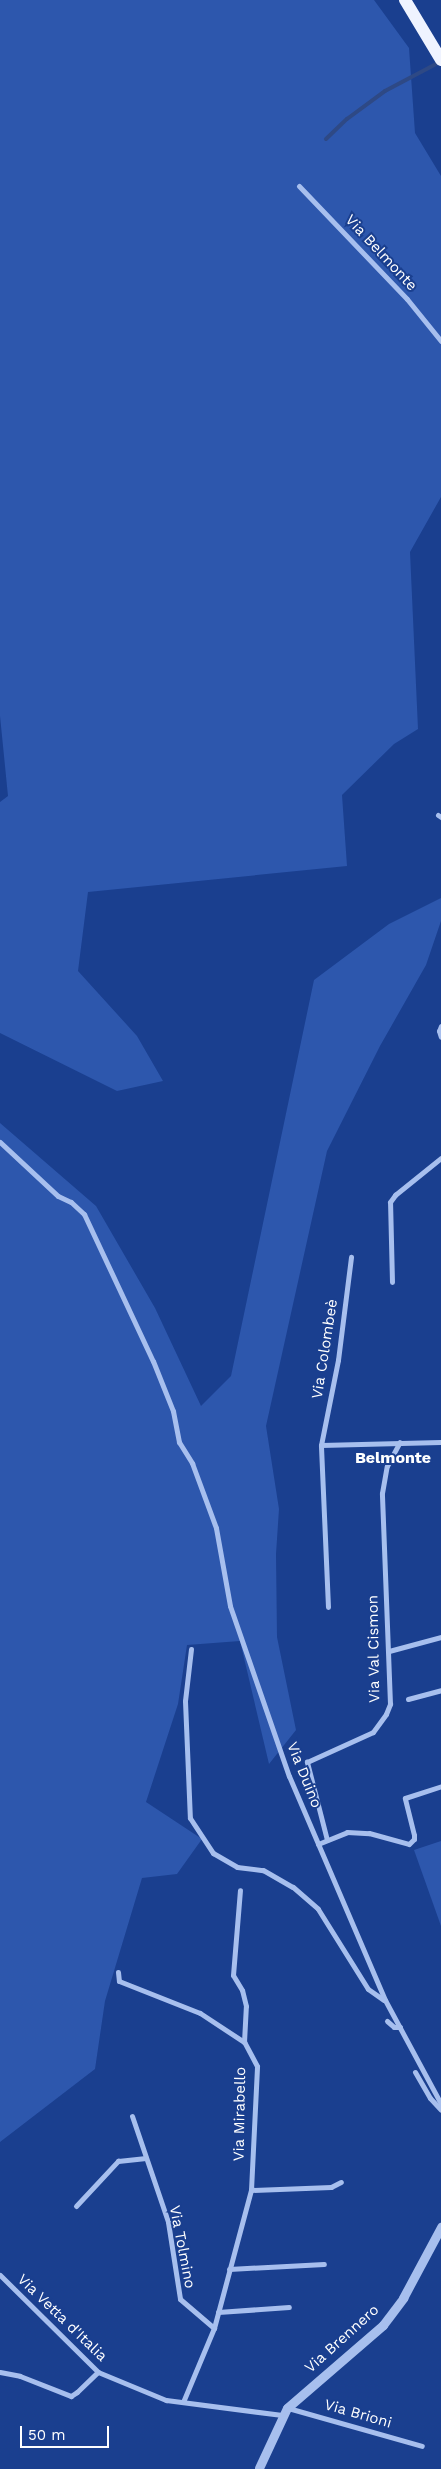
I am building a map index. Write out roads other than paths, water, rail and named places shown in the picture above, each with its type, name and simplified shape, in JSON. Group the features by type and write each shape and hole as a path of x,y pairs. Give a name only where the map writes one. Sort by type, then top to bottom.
{"main road":[{"path":"405,0 441,60"}],"street":[{"name":"Via Belmonte","path":"299,186 407,299 441,341"},
{"path":"441,1026 439,1031 441,1037"},
{"name":"Via Duino","path":"0,1142 58,1196 71,1202 84,1214 153,1361 173,1411 179,1442 192,1463 216,1528 230,1606 289,1776 385,2000 441,2104"},
{"path":"392,1282 390,1202 395,1194 441,1158"},
{"name":"Via Colombeè","path":"328,1607 321,1445 338,1360 351,1257"},
{"name":"Via Val Cismon","path":"327,1840 307,1762 373,1732 386,1714 390,1704 382,1493 387,1466 400,1442"},
{"path":"321,1445 441,1442"},
{"path":"389,1651 441,1637"},
{"path":"191,1649 185,1701 190,1818 213,1853 237,1867 263,1870 293,1887 318,1909 368,1989 385,2000"},
{"path":"408,1698 441,1690"},
{"path":"318,1844 347,1832 369,1833 409,1844 414,1839 414,1835 405,1798 441,1786"},
{"path":"240,1890 233,1975 242,1990 246,2006 244,2042"},
{"name":"Via Mirabello","path":"118,1972 119,1981 200,2013 244,2042 257,2066 250,2190 214,2328 183,2402"},
{"path":"387,2021 394,2027 400,2027"},
{"path":"415,2072 430,2098 441,2110"},
{"name":"Via Tolmino","path":"132,2116 168,2222 180,2299 214,2328"},
{"path":"76,2206 118,2161 146,2158"},
{"path":"250,2190 331,2187 341,2182"},
{"name":"Via Brennero","path":"259,2469 285,2411 383,2325 403,2298 441,2227"},
{"path":"229,2269 324,2264"},
{"name":"Via Vetta d'Italia","path":"0,2275 98,2372 166,2400 285,2411"},
{"path":"218,2312 289,2307"},
{"path":"0,2372 20,2376 71,2396 98,2372"},
{"name":"Via Brioni","path":"285,2411 422,2446"}],"waterway":[{"path":"326,139 347,119 385,91 440,62"}],"district":[{"name":"Belmonte","path":"393,1458"}]}
